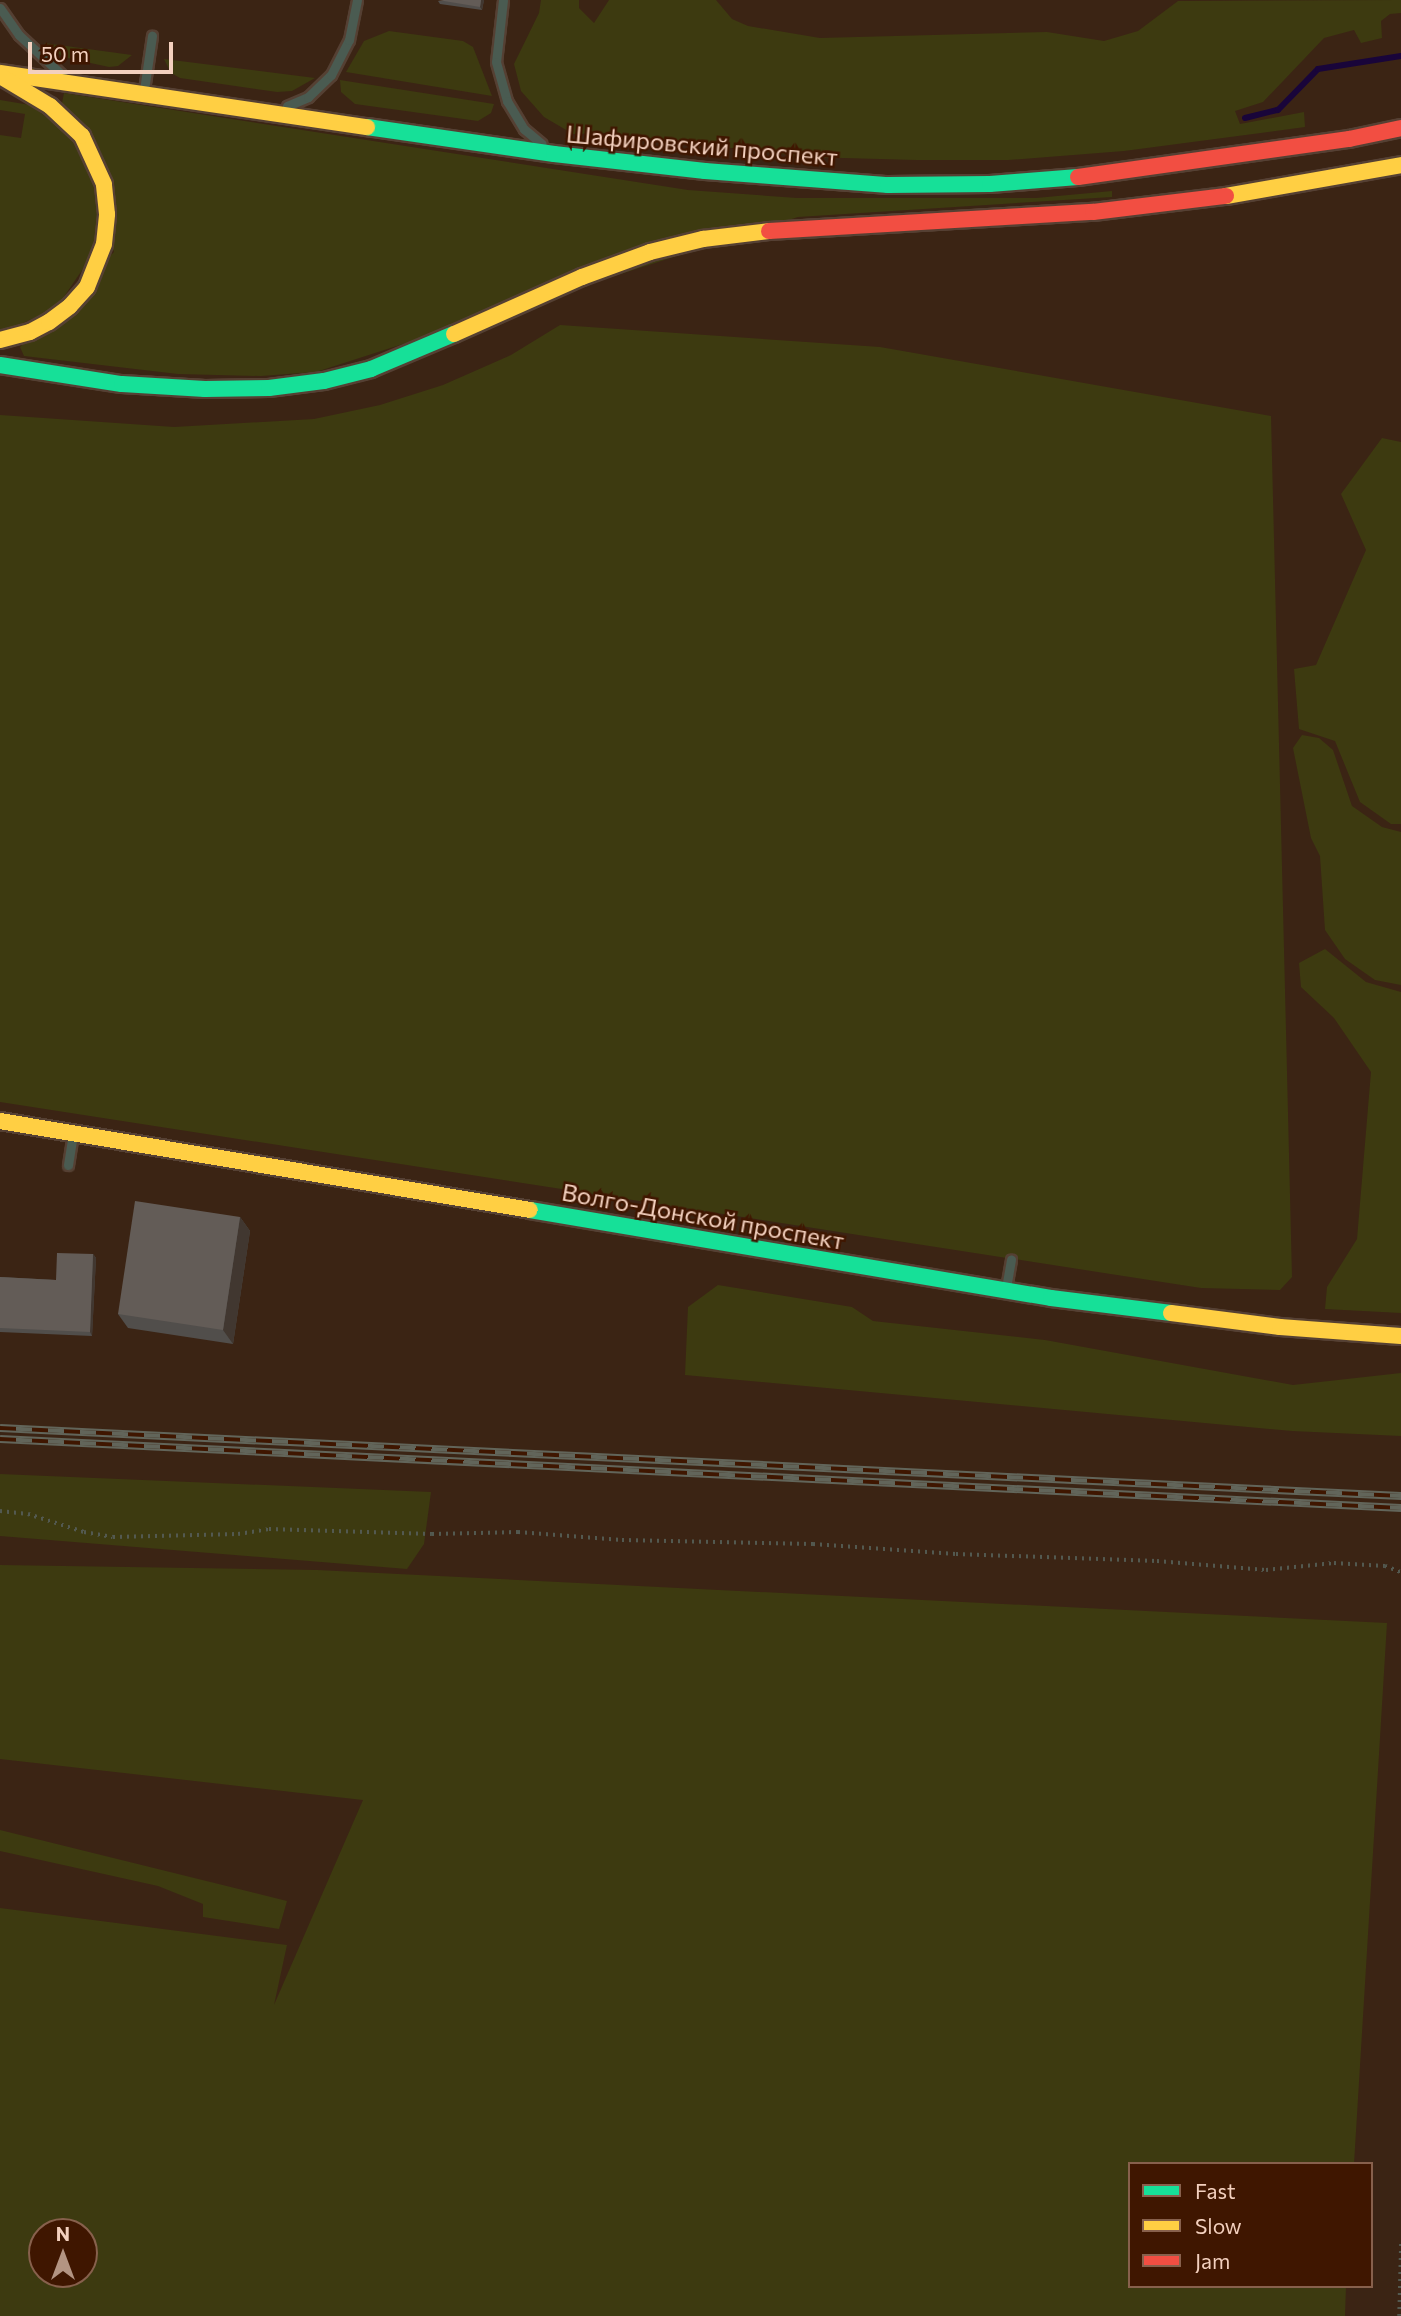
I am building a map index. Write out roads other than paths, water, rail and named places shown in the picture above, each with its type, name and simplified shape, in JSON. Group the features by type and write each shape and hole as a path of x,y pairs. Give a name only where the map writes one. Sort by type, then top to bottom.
{"main road":[{"name":"Шафировский проспект","path":"0,74 68,81 554,154 705,171 888,185 989,184 1103,175 1401,128"},
{"path":"0,74 50,106 82,136 104,184 107,214 104,244 96,269 78,297 49,322 30,332 0,340"},
{"path":"0,365 122,384 205,389 269,388 324,381 371,369 410,354 582,277 650,252 703,239 748,232 1067,214 1170,204 1401,165"},
{"name":"Волго-Донской проспект","path":"0,1121 1006,1290 1280,1327 1401,1336"}],"lane":[{"path":"275,112 308,97 331,75 349,40 357,0"},
{"path":"503,0 496,62 507,101 524,129 554,154"},
{"path":"0,8 19,35 68,81"},
{"path":"144,92 152,36"},
{"path":"68,1165 73,1134"},
{"path":"1006,1290 1011,1259"}],"waterway":[{"path":"1245,118 1278,110 1318,69 1401,56"}],"railway":[{"path":"0,1428 1401,1496"},
{"path":"0,1439 1401,1508"}]}
